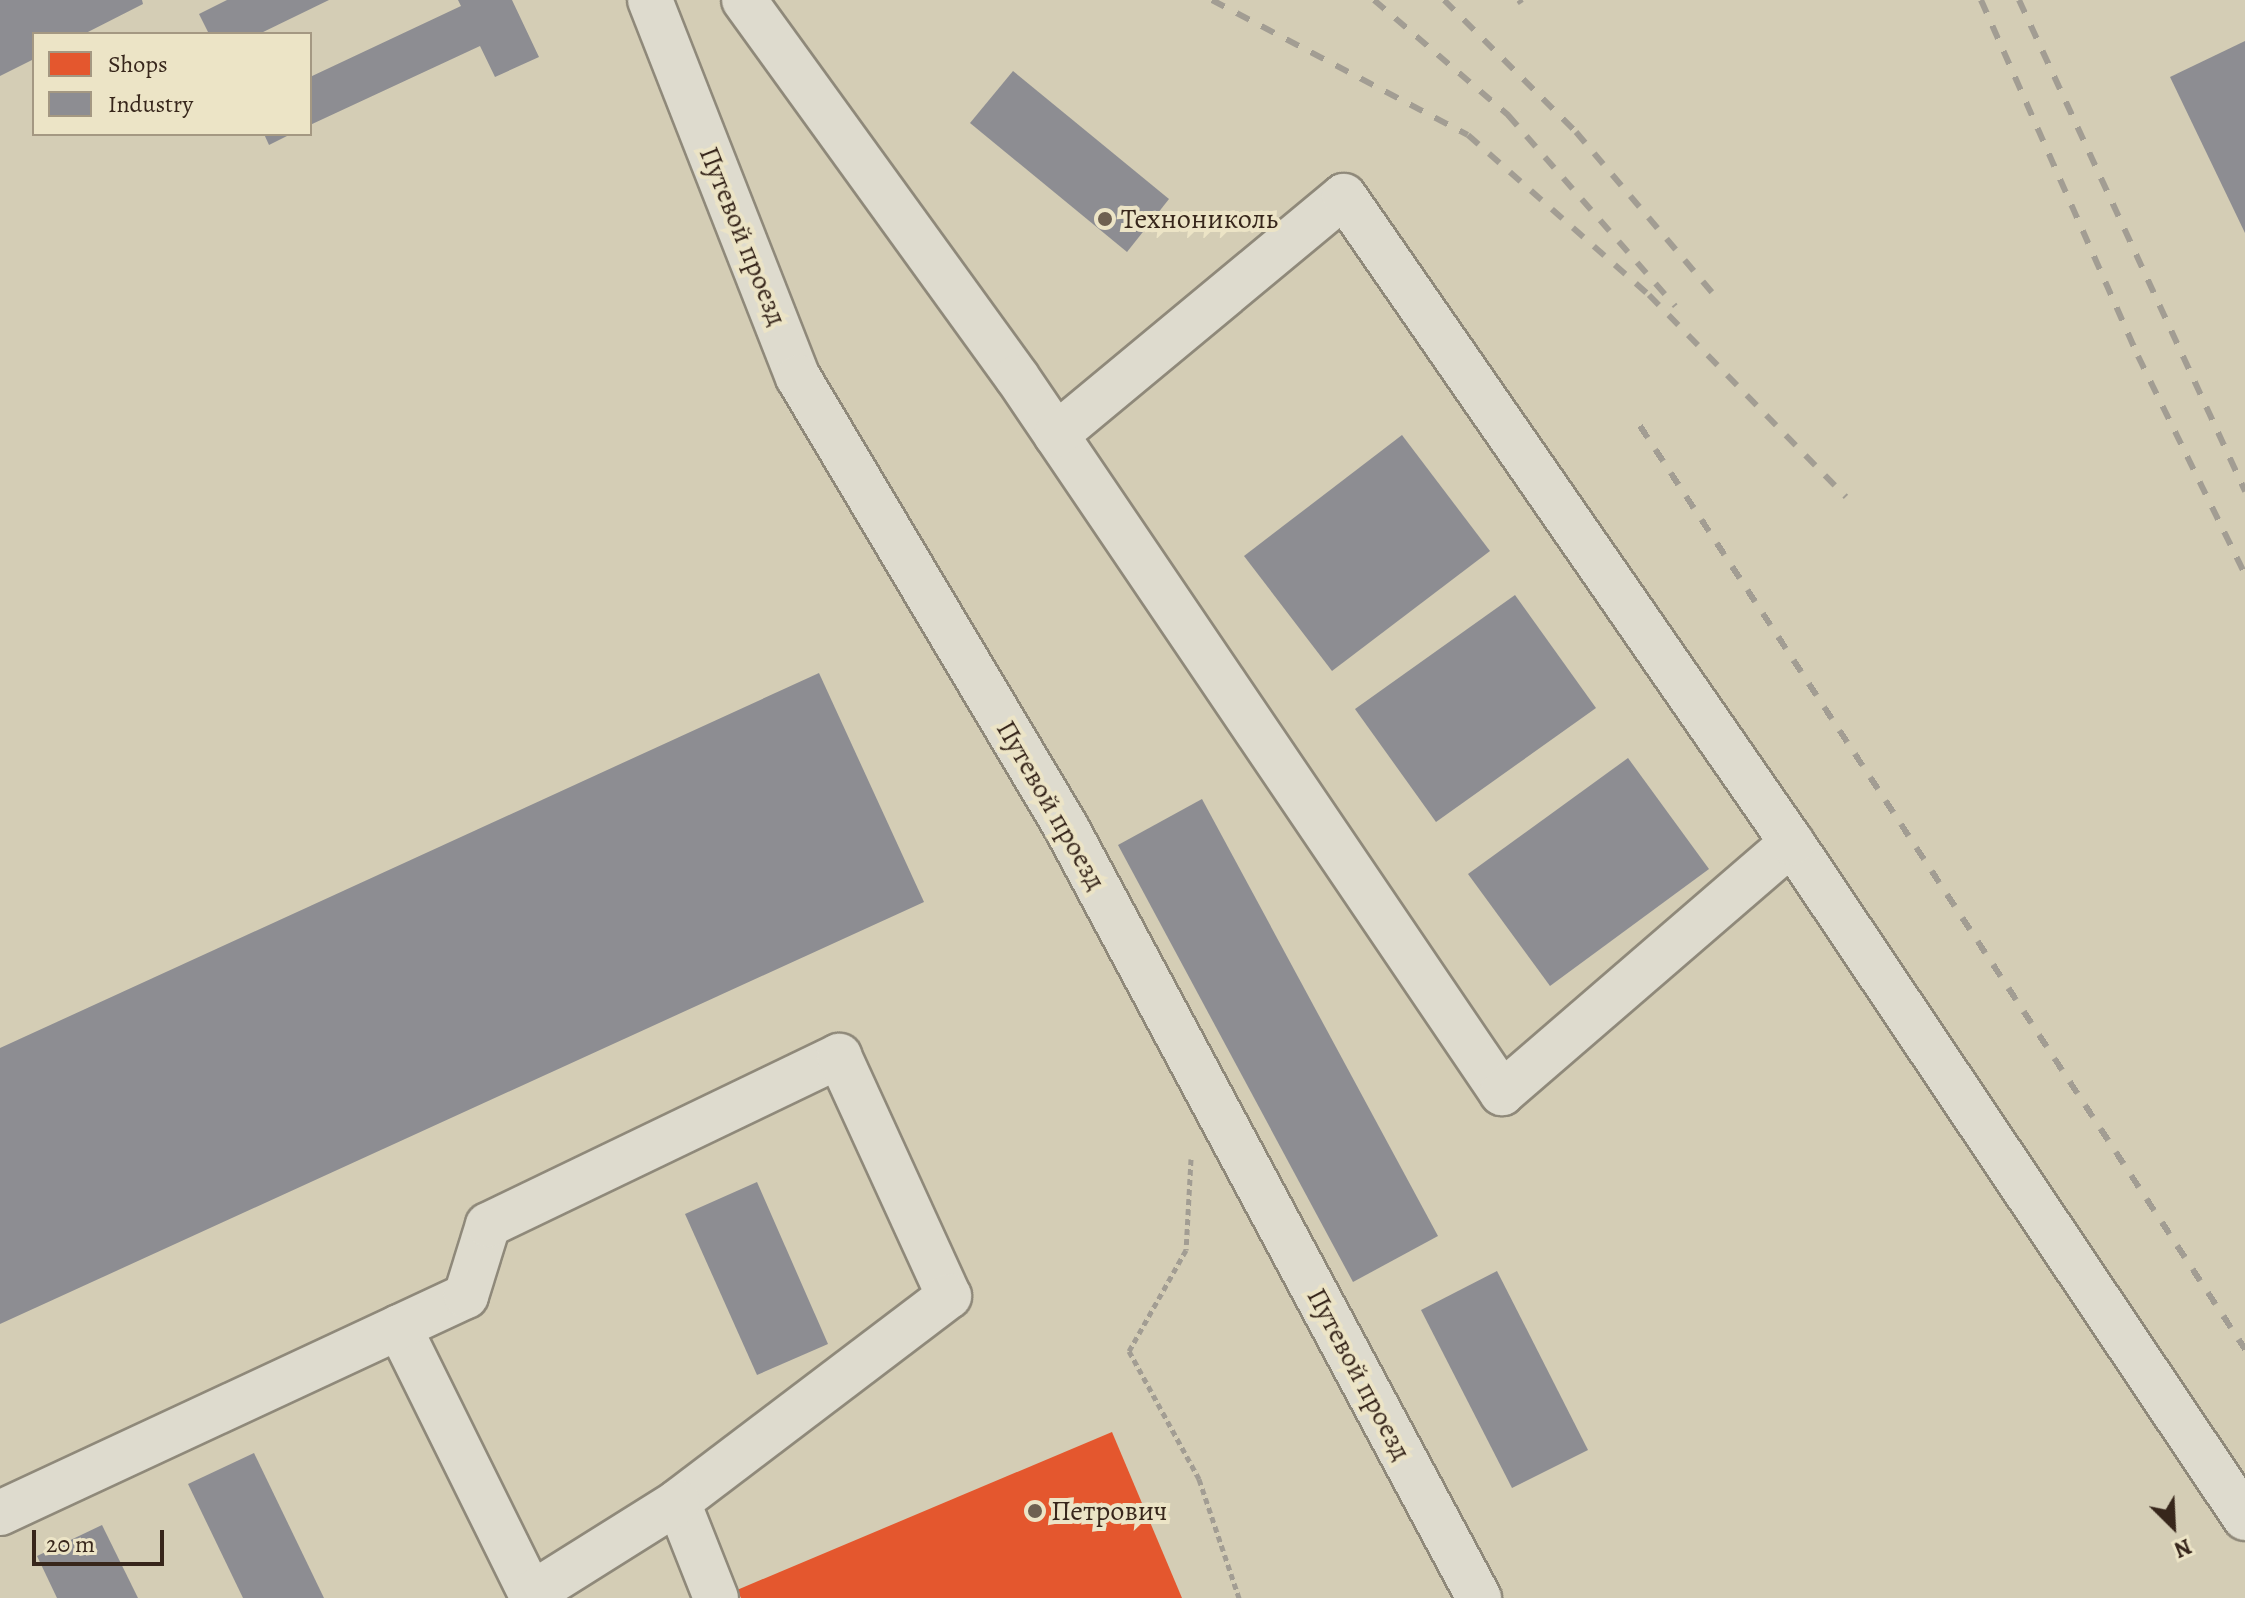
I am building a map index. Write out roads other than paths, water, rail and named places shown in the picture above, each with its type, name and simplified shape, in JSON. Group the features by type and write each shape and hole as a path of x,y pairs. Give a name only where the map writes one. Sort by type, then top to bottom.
{"street":[{"name":"Путевой проезд","path":"650,0 798,377 1066,827 1479,1598"},
{"path":"744,0 1056,435 1502,1093 1792,843"},
{"path":"1056,435 1344,196 1792,843 2245,1518"},
{"path":"0,1513 399,1327 466,1296 488,1225 839,1056 949,1296 678,1502 533,1596 399,1327"},
{"path":"678,1502 716,1598"}],"railway":[{"path":"1212,0 1468,135 1649,295 1846,497"},
{"path":"1374,0 1508,115 1675,306"},
{"path":"1444,0 1576,132 1714,295"},
{"path":"1981,0 2138,356 2245,574"},
{"path":"2019,0 2245,491"},
{"path":"1640,426 2245,1349"}],"place":[{"name":"Технониколь","path":"1105,219"},
{"name":"Петрович","path":"1035,1511"}]}
